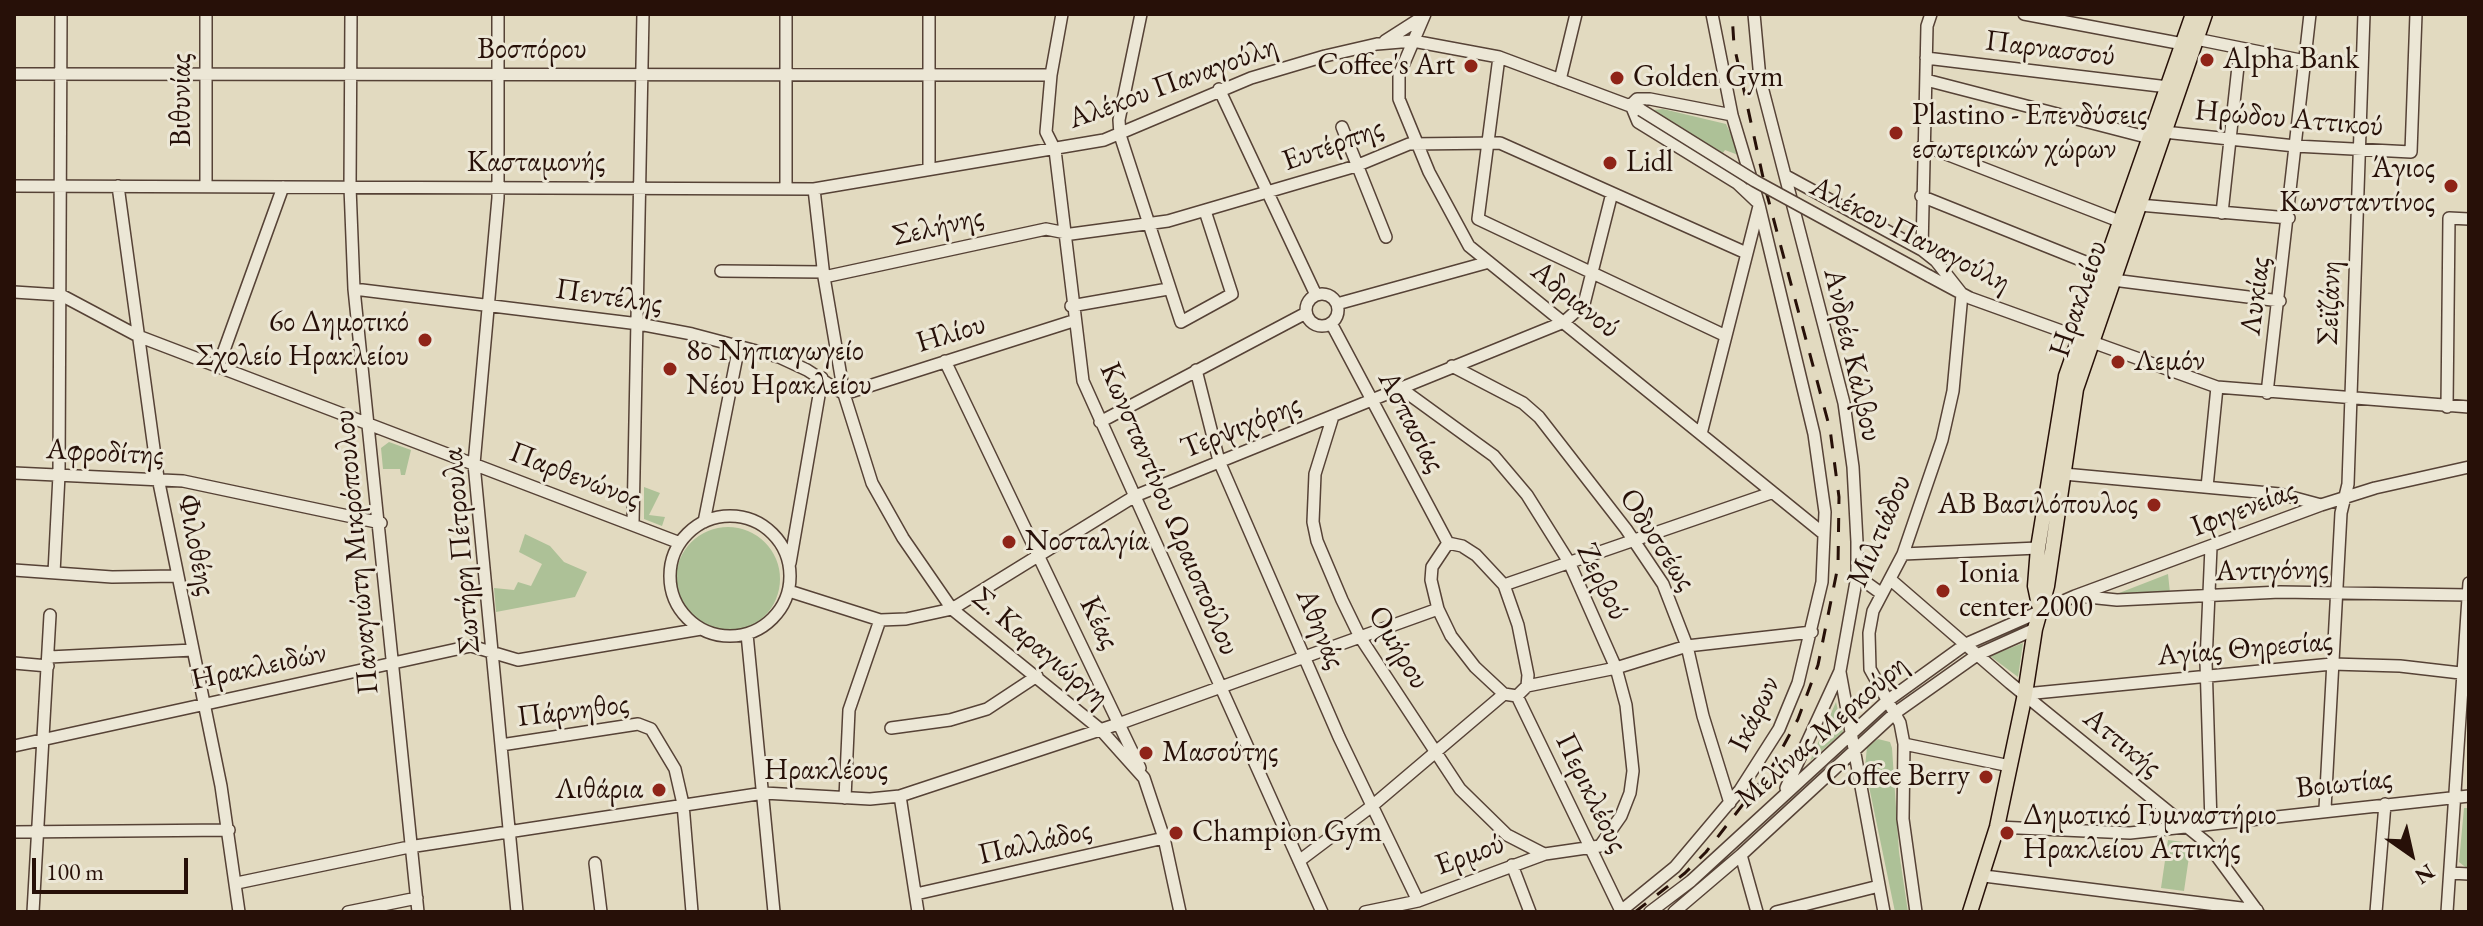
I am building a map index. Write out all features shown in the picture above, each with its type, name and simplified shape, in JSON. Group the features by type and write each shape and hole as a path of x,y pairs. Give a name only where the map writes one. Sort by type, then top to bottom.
{"main road":[{"name":"Ηρακλείου","path":"2040,609 2035,586 2038,548 2059,405 2108,274 2139,205 2190,42 2193,14"},
{"name":"Ηρακλείου","path":"2108,274 2119,221 2168,87 2205,14"},
{"name":"Ηρακλείου","path":"1970,912 1984,876 1997,827 2025,694 2035,629 2047,586 2084,339"}],"street":[{"path":"54,573 59,475 61,14"},
{"name":"Βιθυνίας","path":"206,14 206,186"},
{"name":"Παναγιώτη Μικρόπουλου","path":"351,14 350,187 354,289 381,523 409,847 418,912"},
{"name":"Σωτήρη Πέτρουλα","path":"498,14 499,187 474,464 517,912"},
{"path":"633,523 642,188 643,14"},
{"path":"786,14 786,189"},
{"path":"929,14 929,169"},
{"name":"Κωνσταντίνου Ωραιοπούλου","path":"1062,14 1051,75 1046,132 1055,150 1071,306 1083,381 1322,912"},
{"path":"1141,14 1119,120 1120,135 1181,322 1232,294 1205,211"},
{"path":"1377,44 1404,31 1425,14"},
{"name":"Αδριανού","path":"1425,14 1397,87 1417,146 1459,232 1489,262 1824,534"},
{"path":"1560,80 1576,14"},
{"name":"Ικάρων","path":"1621,911 1675,867 1730,803 1779,729 1798,683 1822,582 1825,512 1814,434 1759,205 1732,115 1712,14"},
{"name":"Ανδρέα Κάλβου","path":"1754,14 1760,79 1844,403 1853,467 1857,576 1840,671 1782,795"},
{"path":"1922,250 1927,26 1931,14"},
{"path":"2024,14 2305,61 2362,64"},
{"name":"Λυκίας","path":"2267,393 2280,301 2310,14"},
{"name":"Σεϊζάνη","path":"2325,809 2341,513 2346,497 2364,14"},
{"name":"Ηρώδου Αττικού","path":"2164,132 2295,146 2411,152 2416,14"},
{"name":"Αλέκου Παναγούλη","path":"1055,150 1120,135 1219,89 1317,58 1377,44 1413,41 1499,57 1636,108 1755,181 1962,294 2217,387 2350,400 2469,407"},
{"path":"2222,213 2240,48"},
{"path":"1459,232 1478,219 1499,57"},
{"name":"Παρνασσού","path":"1926,58 2168,87"},
{"name":"Βοσπόρου","path":"14,74 1051,75"},
{"name":"Ηρώδου Αττικού","path":"1926,80 2150,138"},
{"path":"1219,89 1316,295"},
{"name":"Αλέκου Παναγούλη","path":"1636,108 1637,99 1650,99 1732,115"},
{"path":"1636,108 1638,122 1737,183 1759,205 1744,252 1701,434"},
{"path":"1342,127 1386,237"},
{"name":"Ευτέρπης","path":"1063,233 1148,223 1205,211 1356,166 1401,146 1488,142 1500,143 1744,252"},
{"path":"1923,145 2119,221"},
{"name":"Κασταμονής","path":"14,186 814,189 1055,150"},
{"path":"1786,176 1922,250 1936,261 1962,294"},
{"name":"Φιλοθέης","path":"118,186 158,478 229,830 239,912"},
{"path":"218,367 283,187"},
{"name":"Σ. Καραγιώργη","path":"814,189 824,275 844,394 872,483 903,538 952,609 1101,730 1144,778 1164,838 1180,912"},
{"path":"1564,322 1580,309 1612,193"},
{"path":"1921,196 2108,274 2280,301"},
{"path":"2139,205 2289,218"},
{"path":"2447,407 2449,218 2469,219"},
{"path":"1478,219 1726,336"},
{"name":"Σελήνης","path":"721,271 824,275 1046,229 1063,233"},
{"path":"1337,304 1489,262"},
{"name":"Πεντέλης","path":"354,289 639,324 779,357 822,378 844,394"},
{"path":"1071,306 1168,289"},
{"path":"14,292 61,295"},
{"name":"Μιλτιάδου","path":"1916,912 1903,819 1904,744 1895,713 1870,669 1869,652 1873,611 1903,554 1949,415 1962,294"},
{"name":"Παρθενώνος","path":"61,295 138,336 680,543"},
{"path":"1316,295 1328,296 1337,304 1338,311 1331,323 1313,323 1306,313 1308,302 1316,295"},
{"path":"1100,422 1306,313"},
{"name":"Ηλίου","path":"844,394 1073,321"},
{"name":"Τερψιχόρης","path":"880,620 906,619 952,609 1135,496 1564,322"},
{"name":"Ασπασίας","path":"1331,323 1448,543"},
{"path":"704,522 739,346"},
{"name":"Κέας","path":"945,361 1121,723 1144,778"},
{"name":"Οδυσσέως","path":"1452,366 1523,403 1539,417 1634,540 1671,598 1730,803"},
{"name":"Αθηνάς","path":"1196,370 1219,461 1372,806 1418,901"},
{"path":"790,565 776,537 751,519 719,517 704,522 680,543 670,569 673,597 684,616 701,629 727,637 747,634 774,618 789,591 790,565 822,378"},
{"name":"Ζερβού","path":"1399,387 1494,456 1527,495 1569,562 1616,668 1628,718 1633,771 1630,793 1612,832 1600,846 1592,847"},
{"path":"2207,487 2217,387"},
{"name":"Ομήρου","path":"1333,416 1315,474 1313,522 1326,564 1360,637 1434,753 1477,808 1507,835 1545,854"},
{"name":"Ιφιγενείας","path":"2040,609 2321,505 2469,467"},
{"name":"Αφροδίτης","path":"14,473 158,478 381,523"},
{"path":"2064,474 2280,494 2321,505"},
{"path":"1504,585 1771,493"},
{"path":"1527,686 1518,625 1504,585 1476,555 1462,546 1448,543 1432,567 1431,580 1438,609 1459,649 1504,694 1517,696 1527,686 1616,668 1687,646 1812,632"},
{"path":"2211,547 2206,675 2211,823"},
{"path":"1903,554 2038,548"},
{"path":"14,570 177,576"},
{"path":"1857,576 1882,594"},
{"name":"Αττικής","path":"1891,580 1977,655 2212,847 2258,911"},
{"path":"2447,912 2463,796 2469,583"},
{"path":"789,591 880,620 849,710 845,798"},
{"name":"Αντιγόνης","path":"2075,596 2117,600 2208,595 2469,595"},
{"name":"Ηρακλέους","path":"237,883 409,847 764,793 845,798 900,796 1101,730 1438,609"},
{"name":"Μελίνας Μερκούρη","path":"1650,912 1691,881 1887,701 1966,644 2040,609"},
{"path":"33,912 50,615"},
{"name":"Ηρακλειδών","path":"14,746 471,646 504,659 530,659 701,629"},
{"name":"Μελίνας Μερκούρη","path":"1674,912 1741,855 1895,713 1977,655 2035,629"},
{"path":"747,634 774,912"},
{"path":"14,663 193,650"},
{"name":"Αγίας Θηρεσίας","path":"2025,694 2332,664 2400,666 2466,674"},
{"path":"1840,671 1884,912"},
{"path":"891,728 950,720 987,709 1037,676"},
{"path":"1299,861 1372,806 1504,694"},
{"name":"Περικλέους","path":"1517,696 1621,911"},
{"name":"Πάρνηθος","path":"501,745 644,725 656,737 675,769 683,804 692,912"},
{"path":"1904,744 2010,766"},
{"path":"900,796 918,912"},
{"name":"Βοιωτίας","path":"1997,827 2130,833 2463,796"},
{"path":"2376,912 2385,804"},
{"path":"14,832 229,830"},
{"name":"Παλλάδος","path":"916,894 1164,838"},
{"name":"Ερμού","path":"1365,912 1418,901 1545,854 1592,847"},
{"path":"1741,855 1757,912"},
{"path":"595,863 601,912"},
{"path":"1512,865 1530,912"},
{"path":"2450,873 2469,874"},
{"path":"1984,876 2258,911"},
{"path":"1776,912 1879,886"},
{"path":"348,912 417,898"}],"green space":[{"path":"1663,109 1726,124 1741,156 1725,150 1723,153 1653,110"},
{"path":"389,442 411,450 405,475 401,475 400,469 383,469 381,448"},
{"path":"644,487 660,493 649,515 665,517 662,526 644,519"},
{"path":"728,527 748,531 765,542 776,559 780,579 776,599 765,616 748,627 728,631 708,627 691,616 680,599 676,579 680,559 691,542 708,531"},
{"path":"525,534 550,546 564,562 587,572 575,597 496,612 494,588 514,590 518,582 531,586 542,564 519,552"},
{"path":"2168,574 2170,593 2114,595"},
{"path":"2023,643 2018,677 1990,656"},
{"path":"1836,702 1843,732 1810,761"},
{"path":"1878,739 1890,742 1892,748 1899,852 1908,912 1895,912 1865,767 1867,747"},
{"path":"2464,808 2469,808 2469,870 2459,862"},
{"path":"2168,840 2191,843 2184,891 2161,888"}],"railway":[{"path":"1635,912 1685,873 1706,852 1772,767 1798,719 1818,665 1838,566 1839,497 1830,429 1766,191 1734,45 1732,14"}],"place":[{"name":"Alpha Bank","path":"2207,60"},
{"name":"Coffee's Art","path":"1471,66"},
{"name":"Golden Gym","path":"1617,78"},
{"name":"Plastino - Επενδύσεις εσωτερικών χώρων","path":"1896,133"},
{"name":"Lidl","path":"1610,163"},
{"name":"Άγιος Κωνσταντίνος","path":"2451,186"},
{"name":"6ο Δημοτικό Σχολείο Ηρακλείου","path":"425,340"},
{"name":"Λεμόν","path":"2118,362"},
{"name":"8ο Νηπιαγωγείο Νέου Ηρακλείου","path":"670,369"},
{"name":"ΑΒ Βασιλόπουλος","path":"2154,505"},
{"name":"Νοσταλγία","path":"1009,542"},
{"name":"Ionia center 2000","path":"1943,591"},
{"name":"Μασούτης","path":"1146,753"},
{"name":"Coffee Berry","path":"1986,777"},
{"name":"Λιθάρια","path":"659,790"},
{"name":"Champion Gym","path":"1176,833"},
{"name":"Δημοτικό Γυμναστήριο Ηρακλείου Αττικής","path":"2007,833"}]}
